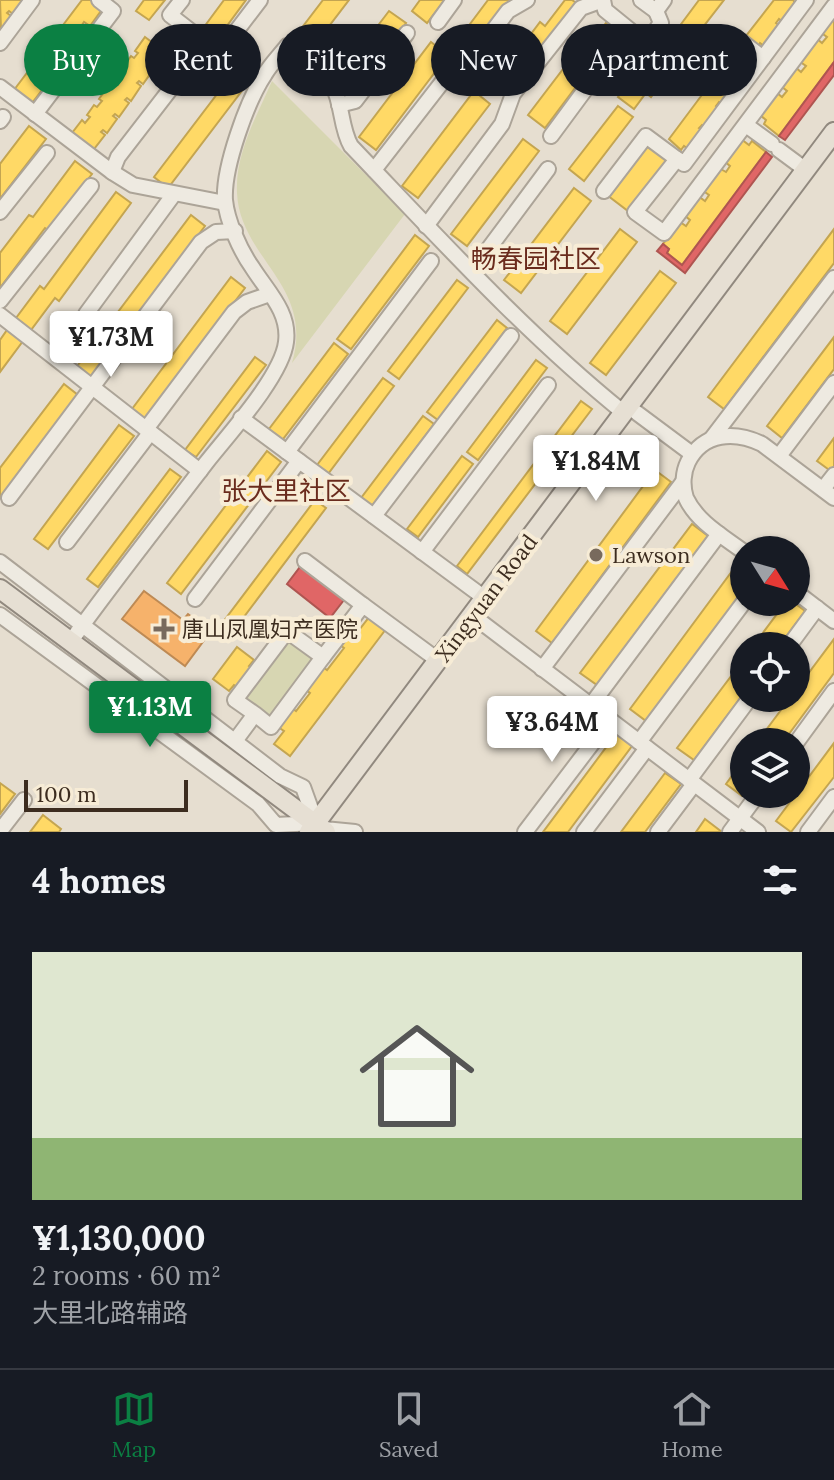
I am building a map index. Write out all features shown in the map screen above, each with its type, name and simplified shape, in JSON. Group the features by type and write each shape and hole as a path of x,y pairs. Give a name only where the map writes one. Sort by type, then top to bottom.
{"main road":[{"name":"Xingyuan Road","path":"320,830 481,622 834,132"},
{"name":"Xingyuan Road","path":"320,830 439,661 834,150"},
{"path":"0,589 320,830"}],"street":[{"path":"0,43 32,0"},
{"path":"35,114 113,11 99,0"},
{"path":"182,0 170,15 182,24"},
{"path":"242,24 260,0"},
{"path":"438,22 454,0"},
{"path":"498,24 508,11 527,0"},
{"path":"426,226 502,124 513,94 581,8 603,0 605,10 622,24"},
{"path":"641,0 660,5"},
{"path":"604,191 646,136 684,164 806,0"},
{"path":"677,159 635,212 664,233 834,6"},
{"path":"71,641 277,368 286,342 285,322 280,307 249,264 225,203 229,165 238,135 264,76 287,46 326,75 333,84 344,134 351,146 426,226 579,377 692,454"},
{"path":"757,53 763,58"},
{"path":"0,87 133,185 225,203"},
{"path":"112,172 118,157 165,96"},
{"path":"339,105 355,101 359,96"},
{"path":"374,170 431,96"},
{"path":"551,136 581,96"},
{"path":"746,125 806,170"},
{"path":"0,212 47,153"},
{"path":"472,271 548,169"},
{"path":"0,301 91,186"},
{"path":"86,314 174,194"},
{"path":"9,498 201,242 216,232 235,231"},
{"path":"195,599 431,261"},
{"path":"730,542 693,510 683,482 685,467 692,454 712,438 834,278"},
{"path":"67,542 234,312 247,302 270,294"},
{"path":"0,315 200,471"},
{"path":"374,516 511,336"},
{"path":"779,456 834,383"},
{"path":"422,552 548,385"},
{"path":"241,418 486,599"},
{"path":"712,438 724,435 750,438 828,494 834,475"},
{"path":"542,669 683,482"},
{"path":"591,705 719,534"},
{"path":"305,561 439,661"},
{"path":"0,562 280,776 303,787 320,830"},
{"path":"810,603 834,621"},
{"path":"323,657 287,631 235,700 271,727 363,605"},
{"path":"799,632 817,608"},
{"path":"0,615 258,804 276,825 355,832"},
{"path":"584,832 734,616"},
{"path":"481,622 758,832"},
{"path":"807,728 834,691"},
{"path":"658,832 740,712"},
{"path":"235,741 255,714"},
{"path":"525,832 610,720"},
{"path":"808,832 834,797"},
{"path":"0,831 24,800"},
{"path":"730,832 748,808"}],"green space":[{"path":"272,81 277,86 277,96 287,96 405,214 292,363 296,336 294,313 285,292 250,236 241,216 237,193 243,149"},
{"path":"288,634 320,658 270,724 238,699"}],"building: Homes":[{"path":"0,0 23,0 13,14 7,13 11,16 1,30"},
{"path":"82,0 92,0 103,8 91,24 64,24"},
{"path":"144,0 165,0 149,20 136,11"},
{"path":"224,0 246,0 228,24 206,24"},
{"path":"323,0 349,0 331,24 305,24"},
{"path":"420,0 445,0 427,23 412,11"},
{"path":"488,0 520,0 511,2 494,24 470,24"},
{"path":"565,0 572,0 582,7 568,24 561,24 561,32 545,52 545,26"},
{"path":"699,0 724,0 705,24 681,24"},
{"path":"774,0 793,0 796,4 783,22 779,19 776,23 780,26 764,46 760,43 757,46 755,24"},
{"path":"389,11 406,23 405,24 379,24"},
{"path":"834,13 834,62 779,136 764,124 766,120 760,115 777,93 782,97 787,91 781,86 795,67 801,72 806,66 799,61 816,38 822,43 827,37 820,32"},
{"path":"145,37 145,81 137,83 141,86 131,101 125,100 129,103 119,117 113,116 117,119 107,133 101,132 105,135 94,149 72,133 82,120 85,123 90,117 87,115 94,105 97,107 102,101 99,99 101,96 129,96 129,59 138,53 135,51"},
{"path":"431,42 431,77 376,150 359,137 390,96 415,96 415,63"},
{"path":"561,72 561,96 569,96 545,128 528,115"},
{"path":"24,77 24,96 37,96 32,103 14,90"},
{"path":"216,96 238,96 168,188 154,177"},
{"path":"470,96 480,96 490,104 418,198 402,186"},
{"path":"619,96 644,96 634,109"},
{"path":"701,96 728,96 716,106 719,108 705,127 702,125 699,128 702,130 688,149 684,146 681,150 669,139"},
{"path":"618,106 633,117 584,181 569,169"},
{"path":"29,126 46,139 0,199 0,164"},
{"path":"523,139 539,151 467,246 451,234"},
{"path":"741,139 749,145 752,141 766,152 682,265 667,253 669,249 663,244 680,222 686,226 690,220 684,215 698,196 705,201 709,195 702,190 719,168 726,172 730,166 724,161"},
{"path":"646,144 667,160 628,211 607,195"},
{"path":"75,161 92,174 48,230 45,228 0,288 0,253 29,215 33,217"},
{"path":"574,188 591,201 521,293 504,280"},
{"path":"116,192 131,203 59,301 55,298 31,330 16,318 40,286 44,289"},
{"path":"191,215 205,226 90,380 75,369"},
{"path":"620,229 637,242 567,334 550,321"},
{"path":"834,229 834,263 724,409 708,397"},
{"path":"415,235 429,246 351,349 337,339"},
{"path":"660,271 676,283 606,375 590,363"},
{"path":"231,277 245,288 146,419 132,409"},
{"path":"457,280 468,288 399,379 388,371"},
{"path":"497,320 507,328 438,420 427,412"},
{"path":"7,330 23,341 0,372 0,340"},
{"path":"834,337 834,369 782,438 767,426"},
{"path":"334,343 348,354 280,443 266,433"},
{"path":"255,357 266,365 196,457 185,450"},
{"path":"536,360 547,368 478,460 467,452"},
{"path":"383,378 394,386 325,478 314,469"},
{"path":"64,384 78,395 0,498 0,468"},
{"path":"581,401 592,409 467,574 457,566"},
{"path":"423,416 434,424 369,510 358,502"},
{"path":"119,425 134,436 48,549 34,539"},
{"path":"834,438 834,470 832,472 817,461"},
{"path":"267,451 281,462 181,594 167,583"},
{"path":"462,456 473,464 418,537 407,529"},
{"path":"170,469 181,477 98,587 87,579"},
{"path":"655,470 671,482 552,643 536,631"},
{"path":"315,500 326,508 231,634 220,626"},
{"path":"692,524 708,536 597,685 580,673"},
{"path":"730,574 730,609 646,721 630,709"},
{"path":"370,616 386,629 290,756 274,744 284,731 278,727 292,708 296,711 310,693 306,690 323,667 327,670 344,648 340,645 354,626 359,630"},
{"path":"776,616 801,616 789,632 764,632"},
{"path":"834,639 834,673 810,705 810,671"},
{"path":"237,647 254,660 249,666 252,668 237,687 234,685 229,691 213,679"},
{"path":"730,678 730,712 694,760 677,748"},
{"path":"780,712 805,712 793,728 768,728"},
{"path":"619,730 635,742 568,832 543,832"},
{"path":"834,743 834,777 810,808 810,775"},
{"path":"665,773 681,784 645,832 621,832"},
{"path":"0,783 15,794 0,814"},
{"path":"786,808 810,808 791,832 776,821"},
{"path":"43,815 61,829 59,832 30,832"},
{"path":"705,819 722,832 696,832"}],"building: Shops":[{"path":"834,62 834,75 785,140 779,136"},
{"path":"766,152 772,157 685,273 657,251 663,244 669,249 667,253 682,265"},
{"path":"303,563 347,596 330,618 287,584"}],"building: Health":[{"path":"144,591 183,620 188,614 211,631 185,666 122,619"}],"place":[{"name":"Lawson","path":"596,555"},
{"name":"唐山凤凰妇产医院","path":"164,629"}],"district":[{"name":"畅春园社区","path":"536,258"},
{"name":"张大里社区","path":"286,490"}]}
